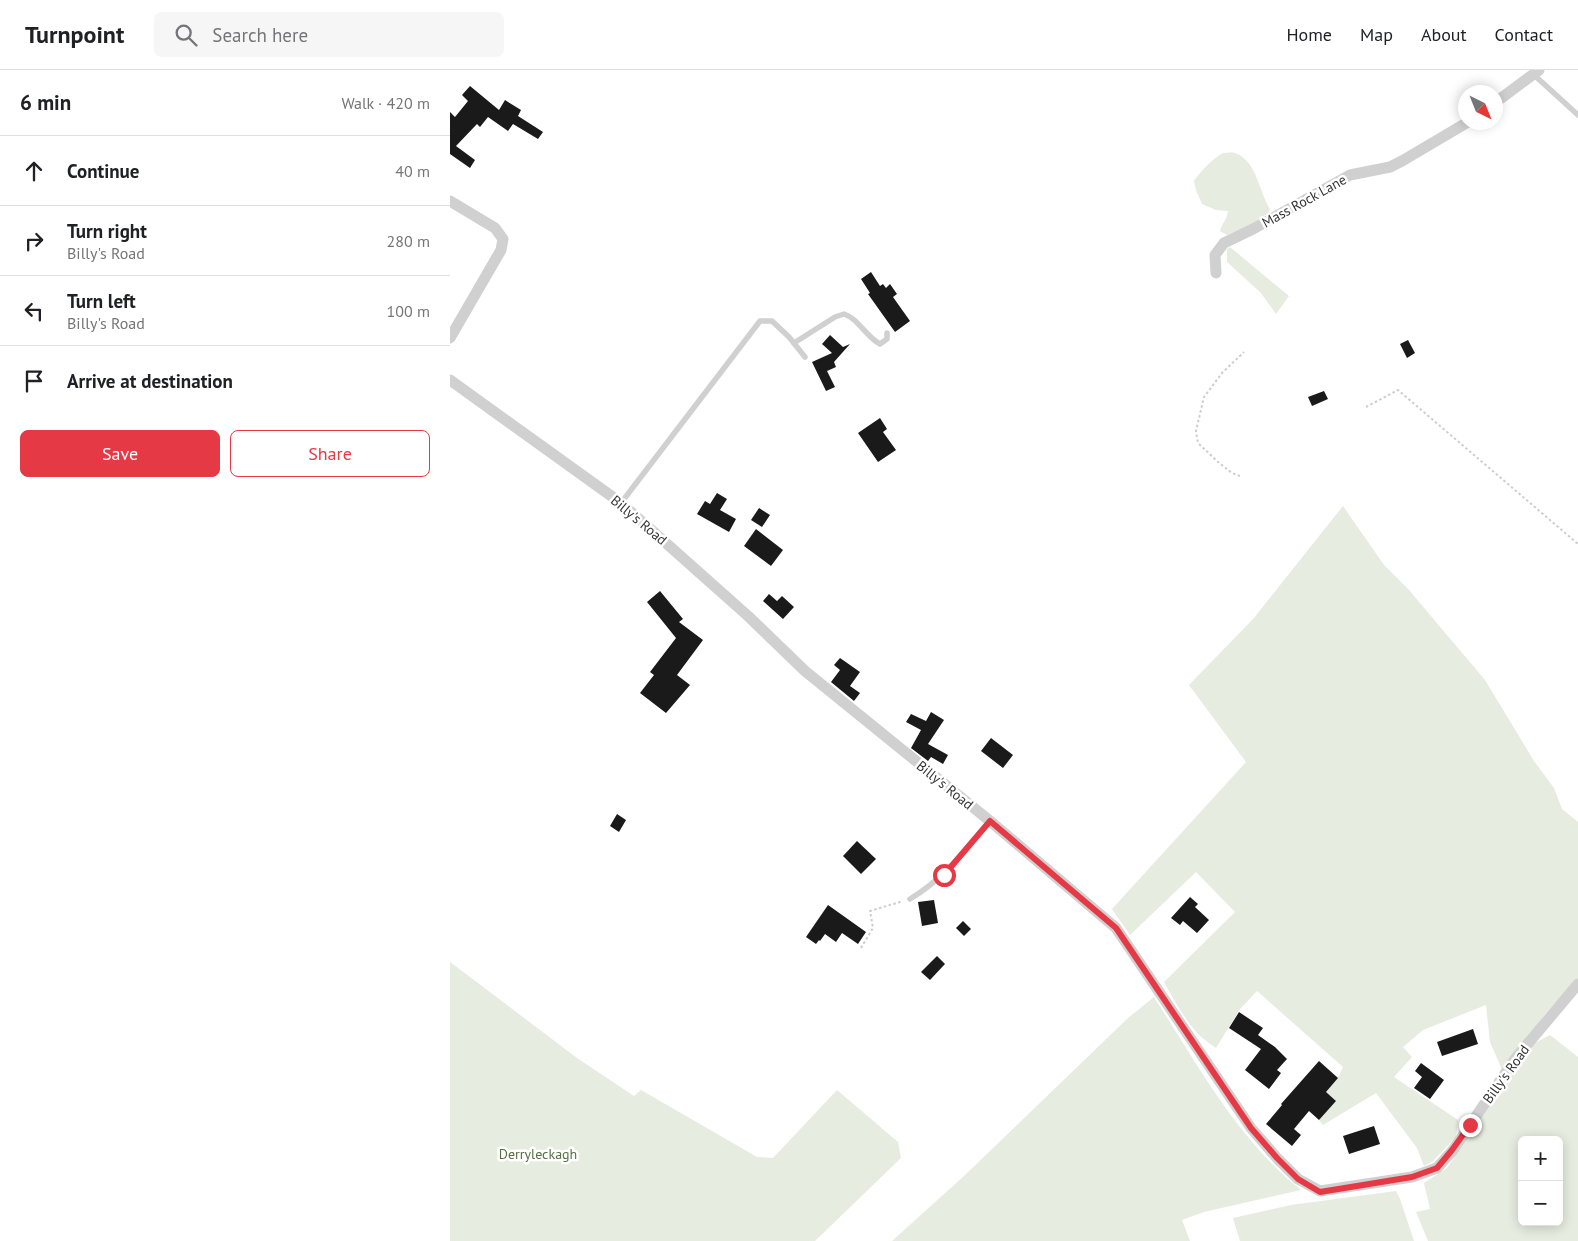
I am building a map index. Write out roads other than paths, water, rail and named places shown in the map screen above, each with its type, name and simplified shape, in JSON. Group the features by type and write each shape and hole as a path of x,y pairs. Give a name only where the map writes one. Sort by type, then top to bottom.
{"street":[{"path":"1503,97 1536,72"},
{"name":"Mass Rock Lane","path":"1216,273 1215,255 1224,243 1350,176 1390,167 1458,128"},
{"path":"450,201 496,228 503,239 501,250 450,338"},
{"name":"Billy's Road","path":"450,380 621,503 748,616 805,671 990,821 1116,928 1251,1128 1298,1179 1320,1192 1412,1177 1437,1168 1452,1150 1515,1059 1578,984"}],"lane":[{"path":"1536,72 1578,115"},
{"path":"794,343 835,317 844,314 853,317 880,344 887,339 887,332"},
{"path":"621,503 760,321 772,321 805,357"},
{"path":"910,899 927,889 944,875 990,821"}],"park label":[{"name":"Derryleckagh","path":"538,1154"}]}
